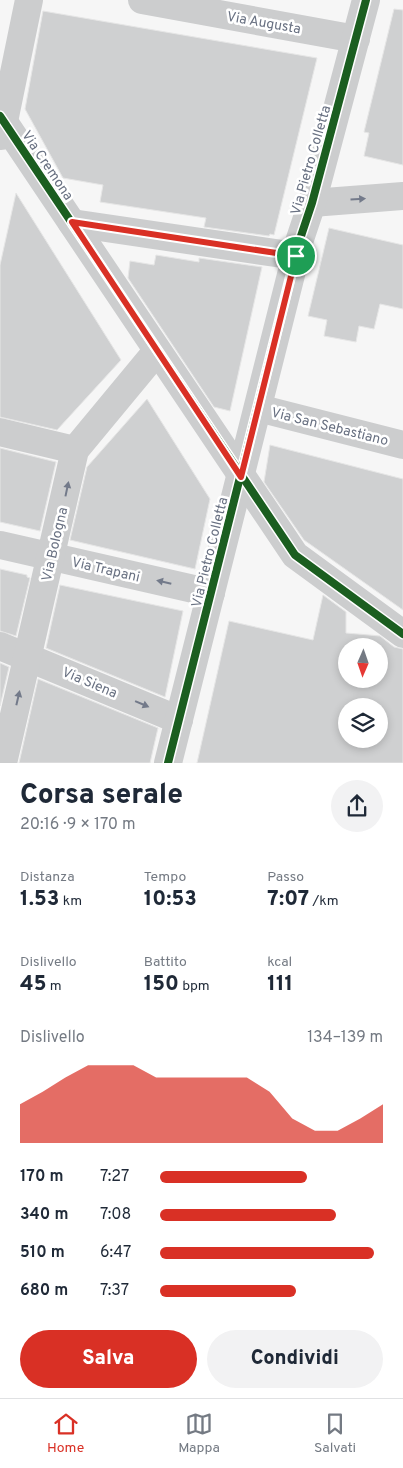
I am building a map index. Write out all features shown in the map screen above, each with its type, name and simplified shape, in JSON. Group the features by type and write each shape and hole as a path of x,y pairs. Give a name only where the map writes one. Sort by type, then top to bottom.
{"street":[{"path":"1,126 29,0"},
{"name":"Via Augusta","path":"142,0 216,6 356,38"},
{"name":"Via Pietro Colletta","path":"168,763 296,256 366,0"},
{"name":"Via Cremona","path":"1,126 72,222 295,556 403,634"},
{"path":"312,202 403,196"},
{"path":"72,222 296,256"},
{"name":"Via Bologna","path":"3,763 5,732 28,656 75,450 157,351"},
{"name":"Via San Sebastiano","path":"258,408 403,444"},
{"path":"0,432 75,450"},
{"name":"Via Trapani","path":"0,544 211,593"},
{"name":"Via Siena","path":"0,646 179,720"}],"building":[{"path":"394,9 403,10 403,165 364,156 369,133 364,132"},
{"path":"43,11 317,58 274,235 270,234 269,236 204,227 206,218 100,202 103,185 63,178 25,109"},
{"path":"16,193 121,360 57,430 0,417 0,265"},
{"path":"329,228 403,245 403,309 380,304 374,329 359,326 356,342 324,336 327,320 308,316"},
{"path":"156,255 199,262 199,258 262,267 230,411 214,407 128,278 130,261 154,265"},
{"path":"147,399 210,499 195,569 70,540 87,467"},
{"path":"270,445 403,479 403,610 304,540 264,482"},
{"path":"0,448 56,462 40,531 0,522"},
{"path":"0,569 27,575 30,578 16,636 0,631"},
{"path":"60,585 183,611 165,697 46,648"},
{"path":"323,595 346,612 346,633 380,636 383,638 338,638 338,688 388,688 388,642 394,647 403,649 403,763 197,763 229,621 313,640"},
{"path":"0,663 9,667 0,706"},
{"path":"38,679 158,728 150,763 19,763"}],"cycle path":[{"path":"168,763 300,239 312,203 366,0"},
{"path":"0,116 295,555 403,634"}],"route":[{"path":"72,222 296,256 258,408 241,477 72,222"}]}
